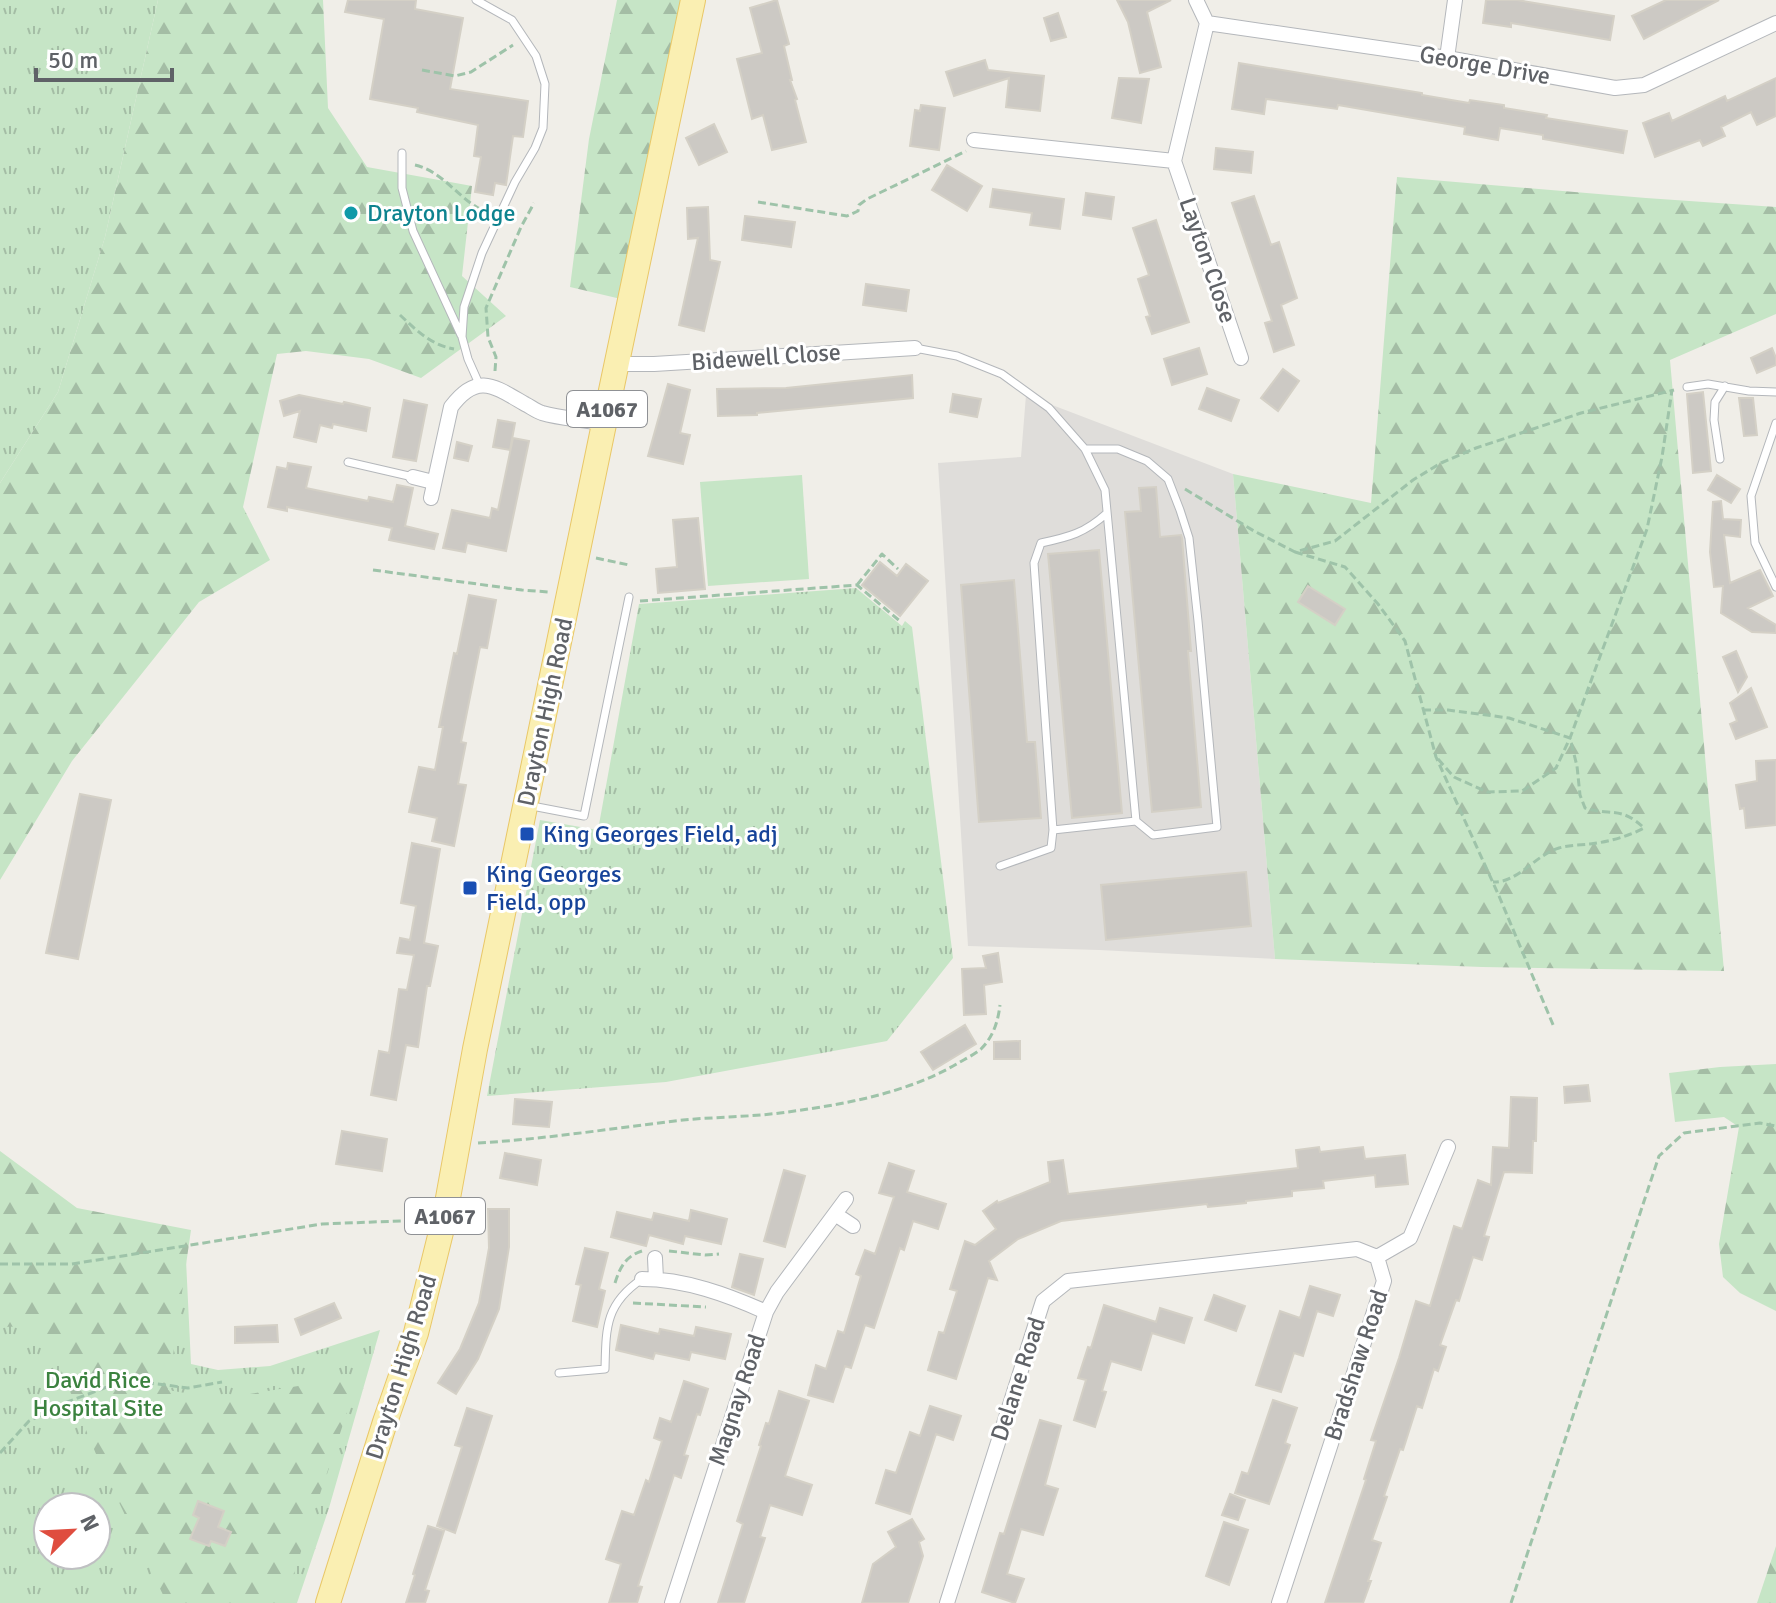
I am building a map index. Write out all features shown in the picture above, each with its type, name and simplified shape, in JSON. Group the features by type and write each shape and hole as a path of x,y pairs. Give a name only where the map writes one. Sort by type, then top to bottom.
{"main road":[{"name":"Drayton High Road","path":"328,1603 416,1333 444,1220 478,1034 693,0"}],"street":[{"path":"974,140 1174,161 1207,23 1196,0"},
{"path":"1447,58 1455,0"},
{"name":"George Drive","path":"1207,23 1447,58 1615,88 1644,85 1776,23"},
{"name":"Layton Close","path":"1174,161 1241,358"},
{"name":"Bidewell Close","path":"616,364 915,348"},
{"path":"431,498 451,407 469,388 485,386 504,391 540,413 604,424"},
{"path":"413,477 433,482"},
{"name":"Bradshaw Road","path":"1279,1603 1384,1281 1377,1257 1410,1238 1448,1147"},
{"name":"Magnay Road","path":"672,1603 766,1312 777,1292 846,1199"},
{"path":"835,1214 853,1226"},
{"name":"Delane Road","path":"947,1603 1043,1301 1068,1281 1357,1249 1377,1257"},
{"path":"655,1258 649,1279 690,1285 766,1312"}],"lane":[{"path":"462,337 464,307 482,253 543,128 545,84 536,56 512,20 476,0"},
{"path":"402,153 402,188 413,231 462,337 465,351 485,386"},
{"path":"915,348 957,356 1002,374 1049,408 1085,449 1105,490 1136,821 1153,835 1217,827 1189,538 1168,479 1147,461 1118,449 1085,449"},
{"path":"1687,387 1708,384 1776,392"},
{"path":"1720,459 1714,420 1715,402 1725,386"},
{"path":"1776,423 1751,496 1755,543 1776,587"},
{"path":"348,462 413,477"},
{"path":"1000,866 1051,848 1053,830 1034,563 1041,543 1075,535 1093,526 1107,513"},
{"path":"526,804 584,816 629,599"},
{"path":"1053,830 1136,821"},
{"path":"559,1373 605,1369 609,1317 617,1302 632,1286 649,1279"}],"path":[{"path":"422,70 455,76 471,72 524,38"},
{"path":"758,202 847,216 854,214 867,199 973,148 974,140"},
{"path":"402,164 420,165 439,175 459,196 484,213 499,216"},
{"path":"485,386 495,371 496,357 488,337 486,308 534,203"},
{"path":"400,315 423,336 445,347 465,351"},
{"path":"1295,552 1335,541 1413,480 1441,463 1476,448 1581,413 1687,387"},
{"path":"1436,757 1454,777 1487,792 1522,791 1556,768 1570,738 1647,529 1672,390"},
{"path":"1168,479 1295,552 1345,567 1405,641 1436,757 1554,1027"},
{"path":"577,554 629,565"},
{"path":"857,585 882,554 898,569"},
{"path":"373,570 522,590 569,593"},
{"path":"629,599 857,585 901,622"},
{"path":"1423,710 1509,718 1570,738"},
{"path":"1493,882 1500,883 1517,875 1559,848 1596,843 1644,828 1634,818 1620,813 1585,808 1570,738"},
{"path":"458,1144 701,1118 778,1114 887,1092 938,1075 979,1050 990,1037 1000,1005"},
{"path":"1511,1603 1659,1156 1684,1133 1760,1123 1776,1126"},
{"path":"0,1264 72,1264 322,1224 444,1220"},
{"path":"617,1302 731,1308 744,1303"},
{"path":"0,1453 29,1421 62,1404 115,1384 143,1382 188,1388 222,1382"}],"shaded area":[{"path":"1026,395 1233,474 1275,959 968,946 938,463 1021,457"}],"green space":[{"path":"0,0 158,0 105,237 58,392 0,483"},
{"path":"158,0 323,0 328,108 367,167 472,186 462,276 506,316 421,378 369,359 306,351 277,354 243,507 270,560 199,602 72,761 0,880 0,483 58,392 105,237"},
{"path":"617,0 687,0 621,299 570,287 589,139"},
{"path":"1397,177 1776,207 1776,314 1670,360 1724,971 1482,967 1275,959 1233,474 1371,503"},
{"path":"802,475 809,579 708,586 700,482"},
{"path":"856,588 902,626 905,621 912,627 953,958 887,1041 666,1082 487,1096 540,820 598,830 639,604"},
{"path":"1776,1064 1776,1311 1740,1293 1723,1277 1719,1244 1739,1127 1724,1117 1675,1122 1669,1073"},
{"name":"David Rice Hospital Site","path":"0,1151 77,1208 191,1230 168,1390 219,1399 359,1376 284,1603 161,1603 165,1599 96,1454 43,1326 0,1327"},
{"name":"David Rice Hospital Site","path":"185,1239 191,1364 218,1370 270,1366 380,1330 329,1508 297,1603 0,1603 0,1253"},
{"path":"1776,1546 1776,1603 1757,1603"}],"building":[{"path":"348,0 416,0 415,9 463,18 450,89 528,101 523,137 513,136 506,185 495,183 493,195 475,192 481,157 474,156 478,125 417,112 418,108 370,99 384,19 345,12"},
{"path":"777,0 789,44 784,46 790,80 806,142 772,150 763,115 752,119 737,59 762,53 750,8"},
{"path":"1117,0 1171,0 1147,12 1161,67 1140,73 1128,22"},
{"path":"1486,0 1517,0 1614,16 1610,40 1511,23 1511,27 1483,23"},
{"path":"1666,0 1719,0 1644,39 1632,16"},
{"path":"1058,13 1066,37 1051,41 1044,18"},
{"path":"985,60 988,70 1044,76 1040,111 1006,107 1009,78 954,96 946,72"},
{"path":"1239,63 1469,103 1470,100 1504,105 1504,108 1547,115 1546,118 1627,131 1623,153 1500,128 1498,140 1464,134 1465,127 1338,105 1337,109 1266,99 1264,114 1232,109"},
{"path":"1119,78 1149,79 1141,123 1112,118"},
{"path":"1776,78 1776,116 1757,125 1751,112 1721,127 1725,136 1703,146 1700,140 1655,157 1643,123 1669,113 1672,121 1725,96 1727,101"},
{"path":"921,105 945,108 939,150 910,146 915,110 920,111"},
{"path":"714,124 727,152 699,165 686,138"},
{"path":"1216,148 1253,152 1251,173 1214,169"},
{"path":"947,165 982,186 967,211 932,190"},
{"path":"993,189 1064,199 1060,229 1030,225 1032,213 990,207"},
{"path":"1086,193 1114,197 1111,219 1083,215"},
{"path":"1254,196 1271,245 1279,242 1297,298 1281,305 1294,345 1274,352 1265,323 1272,321 1232,203"},
{"path":"708,207 710,260 720,262 704,331 679,325 698,238 688,239 687,208"},
{"path":"745,216 795,222 791,247 742,240"},
{"path":"1156,220 1189,322 1152,334 1146,317 1150,316 1138,279 1149,275 1133,228"},
{"path":"866,284 909,290 906,311 863,305"},
{"path":"1199,348 1207,374 1172,385 1164,359"},
{"path":"1772,348 1776,365 1757,373 1751,358"},
{"path":"1283,369 1299,381 1278,411 1261,398"},
{"path":"912,375 913,398 757,415 718,416 717,389 786,388"},
{"path":"668,384 690,390 680,433 690,435 683,464 648,456"},
{"path":"1207,388 1239,400 1231,421 1199,409"},
{"path":"1703,392 1711,471 1693,473 1687,394"},
{"path":"953,394 981,399 977,417 950,412"},
{"path":"299,395 370,408 366,431 333,424 332,428 320,425 316,442 294,437 300,411 284,416 280,401"},
{"path":"1739,398 1753,398 1757,435 1744,436"},
{"path":"404,400 427,405 416,461 393,457"},
{"path":"498,420 515,423 510,450 493,447"},
{"path":"513,438 529,441 506,551 467,543 465,552 443,548 452,510 490,518 492,508 498,510"},
{"path":"457,442 472,446 468,461 454,458"},
{"path":"288,463 311,467 306,488 368,501 369,497 393,502 397,485 413,488 405,526 438,534 434,549 389,540 392,528 287,507 287,511 268,507 277,467 287,469"},
{"path":"1717,475 1740,489 1731,503 1708,490"},
{"path":"1156,487 1160,537 1181,535 1182,538 1201,807 1152,812 1125,512 1141,511 1139,488"},
{"path":"1721,501 1723,519 1741,520 1740,537 1724,535 1730,583 1760,570 1773,596 1748,608 1776,625 1776,633 1752,632 1721,613 1723,586 1714,587 1710,552 1713,502"},
{"path":"698,518 705,589 658,593 656,569 677,567 673,520"},
{"path":"1099,550 1122,813 1072,818 1048,554"},
{"path":"880,562 897,576 906,564 928,581 900,616 862,585"},
{"path":"1014,580 1027,742 1035,742 1041,818 979,822 961,585"},
{"path":"1308,586 1345,609 1335,625 1298,602"},
{"path":"469,595 496,600 487,648 480,647 461,742 466,743 458,784 466,785 454,846 432,841 437,818 409,812 419,767 435,770 443,727 439,727"},
{"path":"1736,651 1747,677 1738,692 1723,657"},
{"path":"1751,688 1767,727 1736,739 1730,724 1737,721 1730,703"},
{"path":"1776,760 1776,825 1746,828 1744,808 1740,809 1736,785 1757,781 1756,761"},
{"path":"80,794 111,800 78,959 46,953"},
{"path":"412,843 440,849 424,943 438,946 430,986 427,986 418,1047 406,1045 396,1100 371,1095 379,1051 389,1053 399,989 407,990 414,955 397,953 400,938 410,940 416,906 401,903"},
{"path":"1246,872 1251,926 1106,940 1101,885"},
{"path":"998,953 1002,982 984,985 986,1014 964,1015 962,969 986,968 983,956"},
{"path":"965,1025 976,1044 933,1070 921,1052"},
{"path":"1020,1041 1020,1059 994,1059 994,1042"},
{"path":"1588,1085 1590,1101 1565,1103 1564,1087"},
{"path":"1511,1097 1537,1098 1532,1173 1504,1172 1484,1236 1489,1237 1482,1260 1473,1257 1440,1345 1446,1347 1438,1371 1434,1369 1422,1408 1417,1406 1384,1496 1387,1497 1372,1540 1381,1543 1363,1603 1325,1603 1366,1480 1376,1441 1371,1440 1416,1301 1430,1306 1454,1226 1462,1229 1478,1180 1491,1185 1493,1147 1509,1148"},
{"path":"515,1099 552,1102 549,1127 513,1124"},
{"path":"342,1131 387,1139 382,1171 336,1164"},
{"path":"1319,1147 1320,1152 1363,1147 1365,1159 1405,1155 1408,1184 1376,1187 1375,1175 1323,1181 1324,1188 1292,1191 1292,1196 1246,1203 1208,1207 1207,1204 1061,1221 1018,1239 989,1261 997,1280 988,1278 956,1379 928,1370 939,1332 944,1333 957,1291 950,1289 965,1241 975,1245 996,1229 983,1211 997,1201 1050,1182 1048,1162 1063,1160 1068,1194 1298,1168 1296,1150"},
{"path":"505,1153 541,1160 537,1185 500,1178"},
{"path":"889,1163 914,1171 907,1192 946,1204 938,1229 913,1221 904,1250 900,1248 874,1328 865,1325 851,1368 845,1366 833,1402 808,1395 816,1365 826,1369 838,1331 844,1333 861,1276 856,1274 865,1250 875,1254 894,1197 879,1193"},
{"path":"784,1170 805,1176 785,1247 764,1241"},
{"path":"488,1209 509,1209 509,1247 499,1309 478,1359 456,1394 438,1383 460,1349 479,1303 489,1248"},
{"path":"691,1210 727,1219 721,1244 685,1236 683,1244 649,1235 646,1246 611,1237 617,1212 652,1220 654,1213 689,1221"},
{"path":"585,1248 608,1253 599,1289 605,1291 597,1327 573,1321 581,1285 576,1284"},
{"path":"740,1254 763,1259 754,1295 732,1287"},
{"path":"1310,1286 1340,1295 1333,1316 1317,1311 1303,1356 1294,1353 1281,1392 1256,1385 1280,1311 1300,1318"},
{"path":"1214,1295 1245,1306 1236,1331 1205,1320"},
{"path":"334,1303 341,1318 301,1335 295,1319"},
{"path":"1104,1305 1156,1322 1160,1308 1192,1318 1184,1343 1152,1333 1141,1370 1111,1361 1102,1391 1106,1392 1095,1427 1074,1420 1086,1380 1078,1378"},
{"path":"277,1325 278,1342 235,1343 235,1327"},
{"path":"621,1325 659,1334 660,1329 694,1336 696,1327 731,1334 725,1359 691,1352 689,1360 655,1353 653,1359 616,1350"},
{"path":"684,1381 708,1389 684,1455 688,1456 681,1478 674,1475 638,1586 642,1587 637,1603 609,1603 621,1564 606,1559 622,1511 634,1515 662,1441 654,1438 660,1418 671,1422"},
{"path":"779,1391 809,1401 785,1476 812,1485 802,1515 770,1505 760,1537 765,1538 744,1603 718,1603 743,1524 737,1521 766,1423 769,1424"},
{"path":"1273,1400 1297,1408 1285,1443 1290,1445 1269,1504 1235,1493 1242,1472 1248,1474"},
{"path":"930,1406 961,1416 953,1440 936,1434 910,1514 876,1503 886,1470 896,1473 910,1432 920,1436"},
{"path":"467,1408 492,1416 455,1533 437,1526 462,1447 455,1445"},
{"path":"1040,1420 1061,1426 1045,1485 1058,1489 1043,1535 1021,1529 1007,1574 1024,1579 1015,1603 982,1592"},
{"path":"1230,1494 1245,1500 1238,1520 1222,1515"},
{"path":"198,1501 224,1511 218,1527 231,1532 225,1546 211,1541 209,1546 190,1539 199,1518 193,1515"},
{"path":"912,1519 924,1539 919,1542 923,1556 908,1603 862,1603 873,1564 896,1547 888,1532"},
{"path":"1224,1522 1248,1530 1229,1585 1206,1576"},
{"path":"428,1526 444,1531 425,1590 429,1591 425,1603 406,1603 413,1574"}],"place":[{"name":"Drayton Lodge","path":"351,213"},
{"name":"King Georges Field, adj","path":"527,834"},
{"name":"King Georges Field, opp","path":"470,888"}]}
